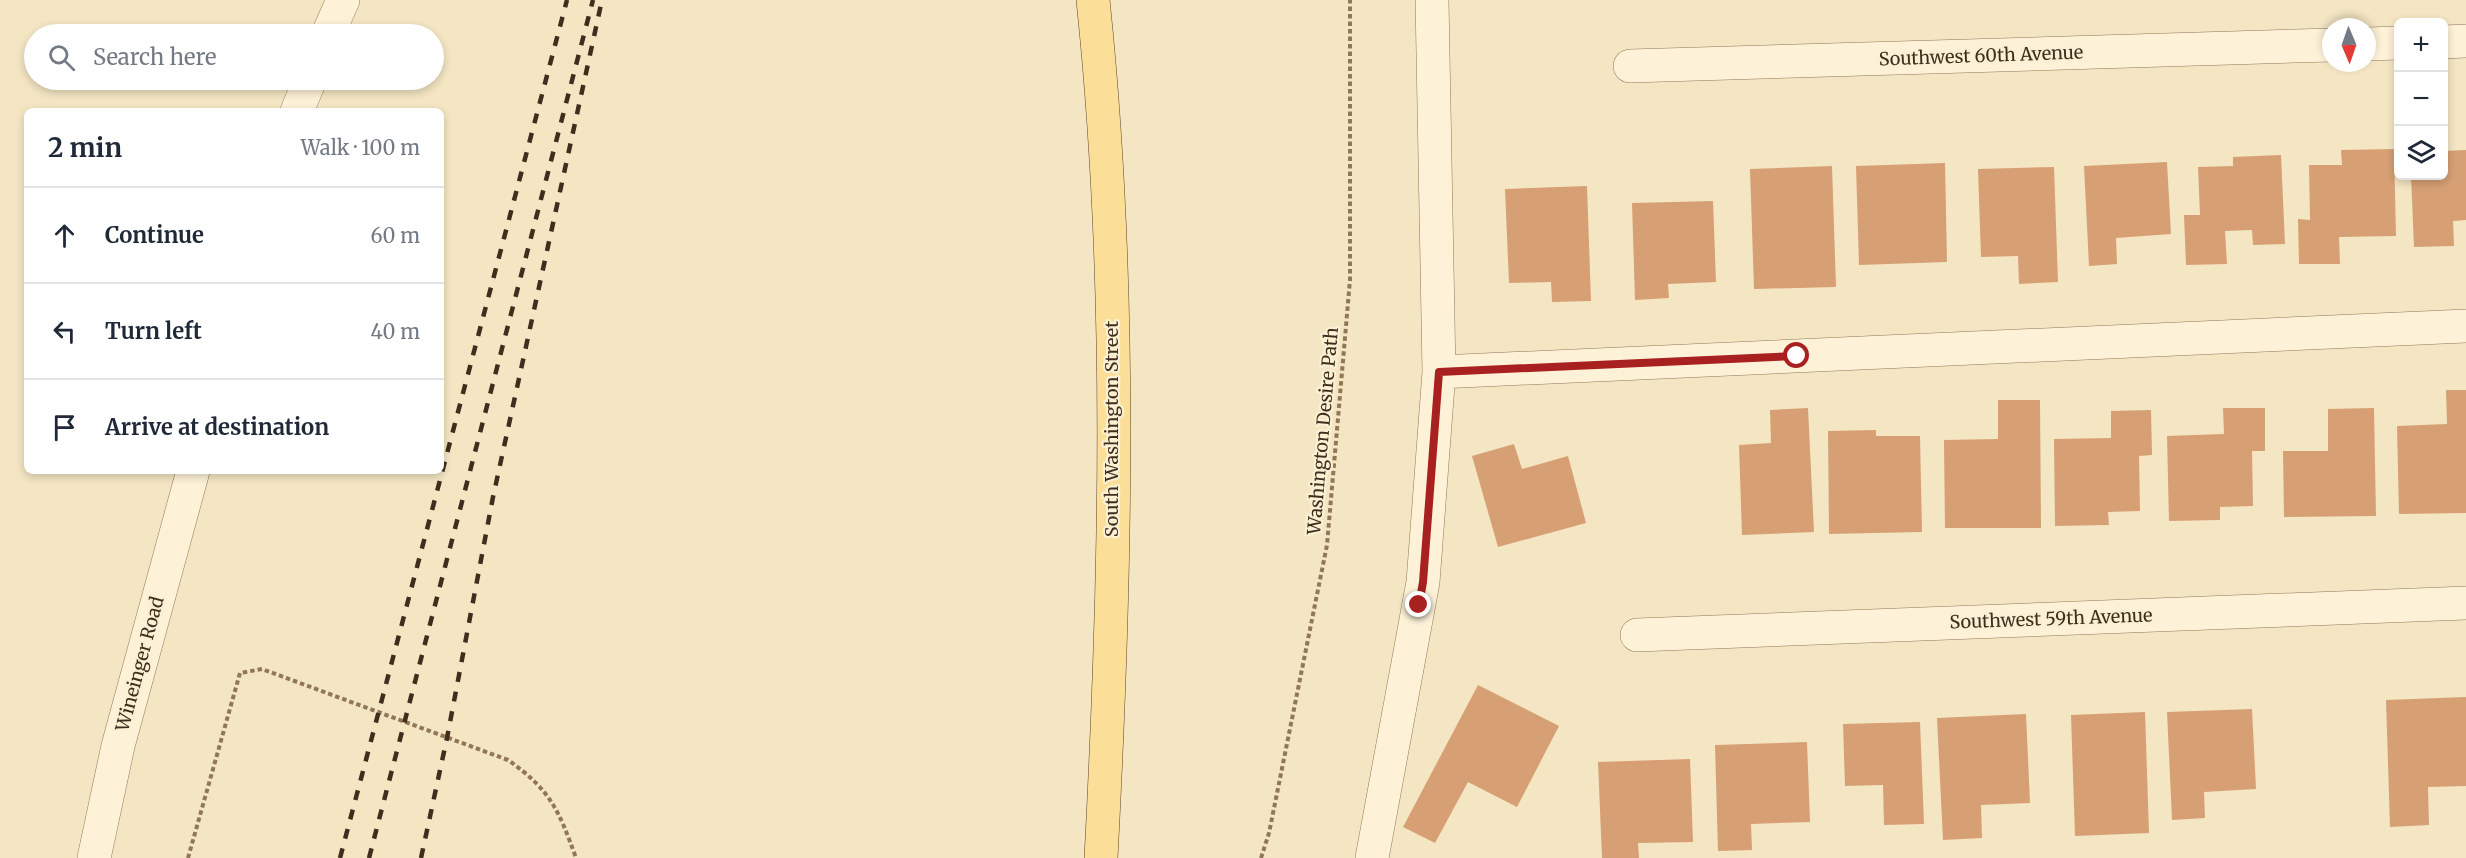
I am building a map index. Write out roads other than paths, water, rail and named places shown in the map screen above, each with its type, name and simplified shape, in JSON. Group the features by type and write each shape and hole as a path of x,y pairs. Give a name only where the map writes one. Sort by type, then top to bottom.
{"main road":[{"name":"South Washington Street","path":"1093,0 1100,67 1114,369 1112,608 1101,858"}],"street":[{"path":"332,24 343,0"},
{"path":"1372,858 1423,582 1439,372 1432,0"},
{"path":"2448,42 2466,41"},
{"path":"2376,44 2394,44"},
{"name":"Southwest 60th Avenue","path":"1630,66 2322,45"},
{"path":"298,108 306,90"},
{"path":"1439,372 2466,326"},
{"name":"Wineinger Road","path":"94,858 118,746 192,474"},
{"name":"Southwest 59th Avenue","path":"1637,635 2466,603"}],"railway":[{"path":"444,465 567,0"},
{"path":"369,858 593,0"},
{"path":"421,858 447,738 493,497 602,0"},
{"path":"340,858 442,474"}]}
